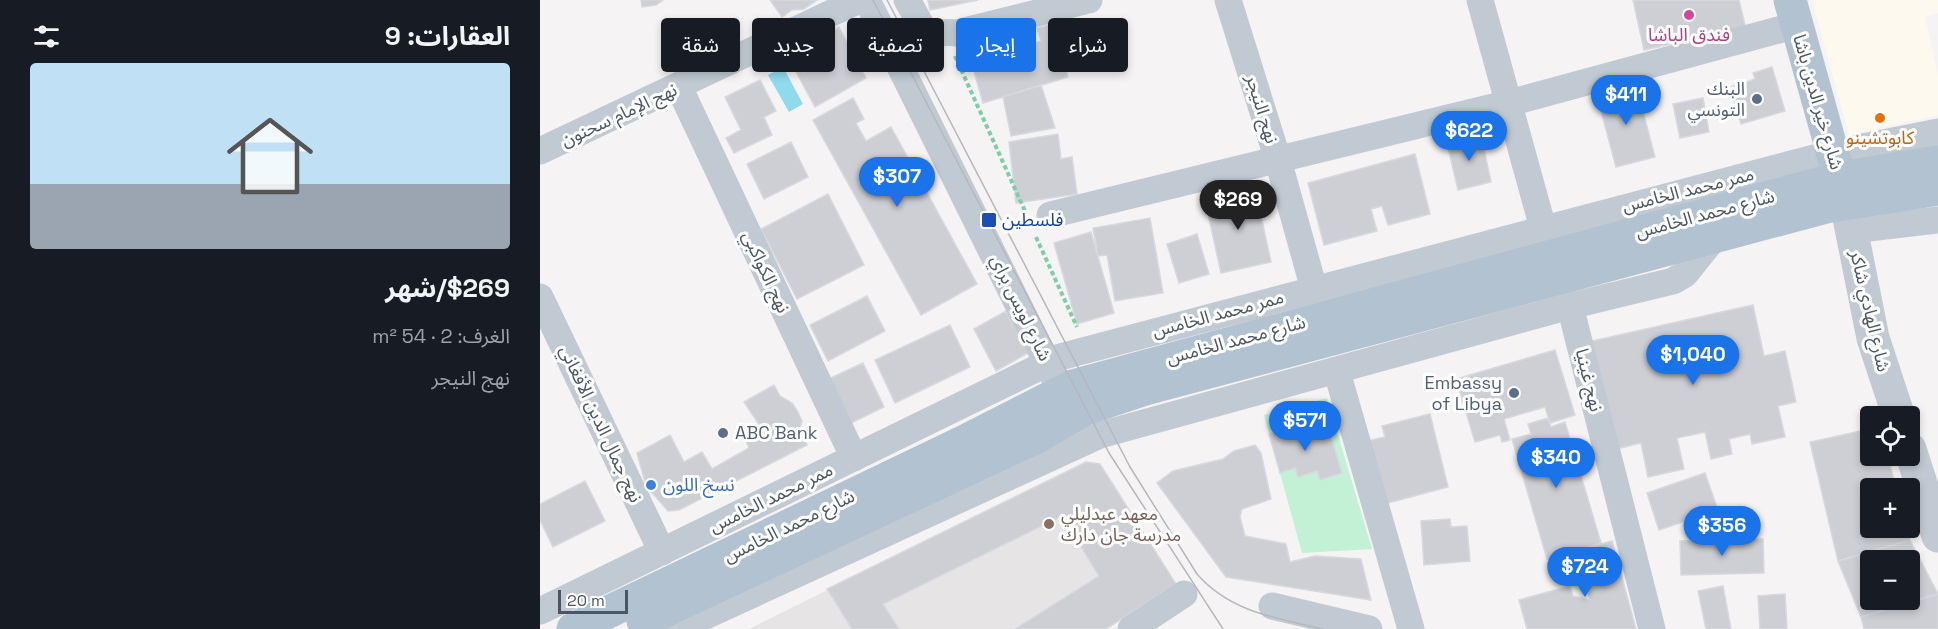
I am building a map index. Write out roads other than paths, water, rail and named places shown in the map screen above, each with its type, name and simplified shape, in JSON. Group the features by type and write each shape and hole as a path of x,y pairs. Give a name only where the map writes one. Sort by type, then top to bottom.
{"main road":[{"name":"شارع خير الدين باشا","path":"1793,12 1843,191"},
{"name":"شارع محمد الخامس","path":"626,629 1037,437 1085,409 1145,389 1714,238 1843,191 1938,162"},
{"name":"شارع محمد الخامس","path":"573,629 962,443 1054,377 1224,343 1843,191 1938,189"}],"street":[{"name":"نهج الإمام سحنون","path":"540,151 859,0"},
{"name":"شارع لويس براي","path":"867,0 1054,377"},
{"path":"907,0 925,32 935,35 946,31 956,33 1089,0"},
{"name":"نهج النيجر","path":"1228,0 1278,160 1314,289"},
{"path":"1480,0 1542,228"},
{"path":"1038,222 1278,160 1509,104 1793,12"},
{"name":"نهج الكواكبي","path":"679,87 854,458"},
{"name":"ممر محمد الخامس","path":"540,611 854,458 1054,377 1060,357 1542,228 1843,191 1938,132"},
{"name":"شارع محمد الخامس","path":"1843,191 1938,220"},
{"name":"شارع الهادي شاكر","path":"1843,191 1873,338 1895,406"},
{"path":"677,629 1100,435 1337,372 1570,306 1673,281 1685,274 1714,238"},
{"name":"نهج جمال الدين الأفغاني","path":"540,297 662,552"},
{"name":"نهج غينيا","path":"1570,306 1652,629"},
{"path":"1337,372 1411,629"},
{"path":"1915,466 1938,536"},
{"path":"1131,629 1184,594"},
{"path":"1272,606 1370,629"}],"water":[{"path":"774,72 786,72 803,104 789,112 768,75"}],"tram line":[{"path":"873,0 1109,453 1223,629"},
{"path":"887,0 1130,467 1197,574 1224,597 1255,612 1323,629"}],"place":[{"name":"فندق الباشا","path":"1689,15"},
{"name":"البنك التونسي","path":"1757,99"},
{"name":"كابوتشينو","path":"1880,118"},
{"name":"فلسطين","path":"989,220"},
{"name":"Embassy of Libya","path":"1514,393"},
{"name":"ABC Bank","path":"723,433"},
{"name":"نسخ اللون","path":"651,485"},
{"name":"معهد عبدليلي مدرسة جان دارك","path":"1049,524"}]}
